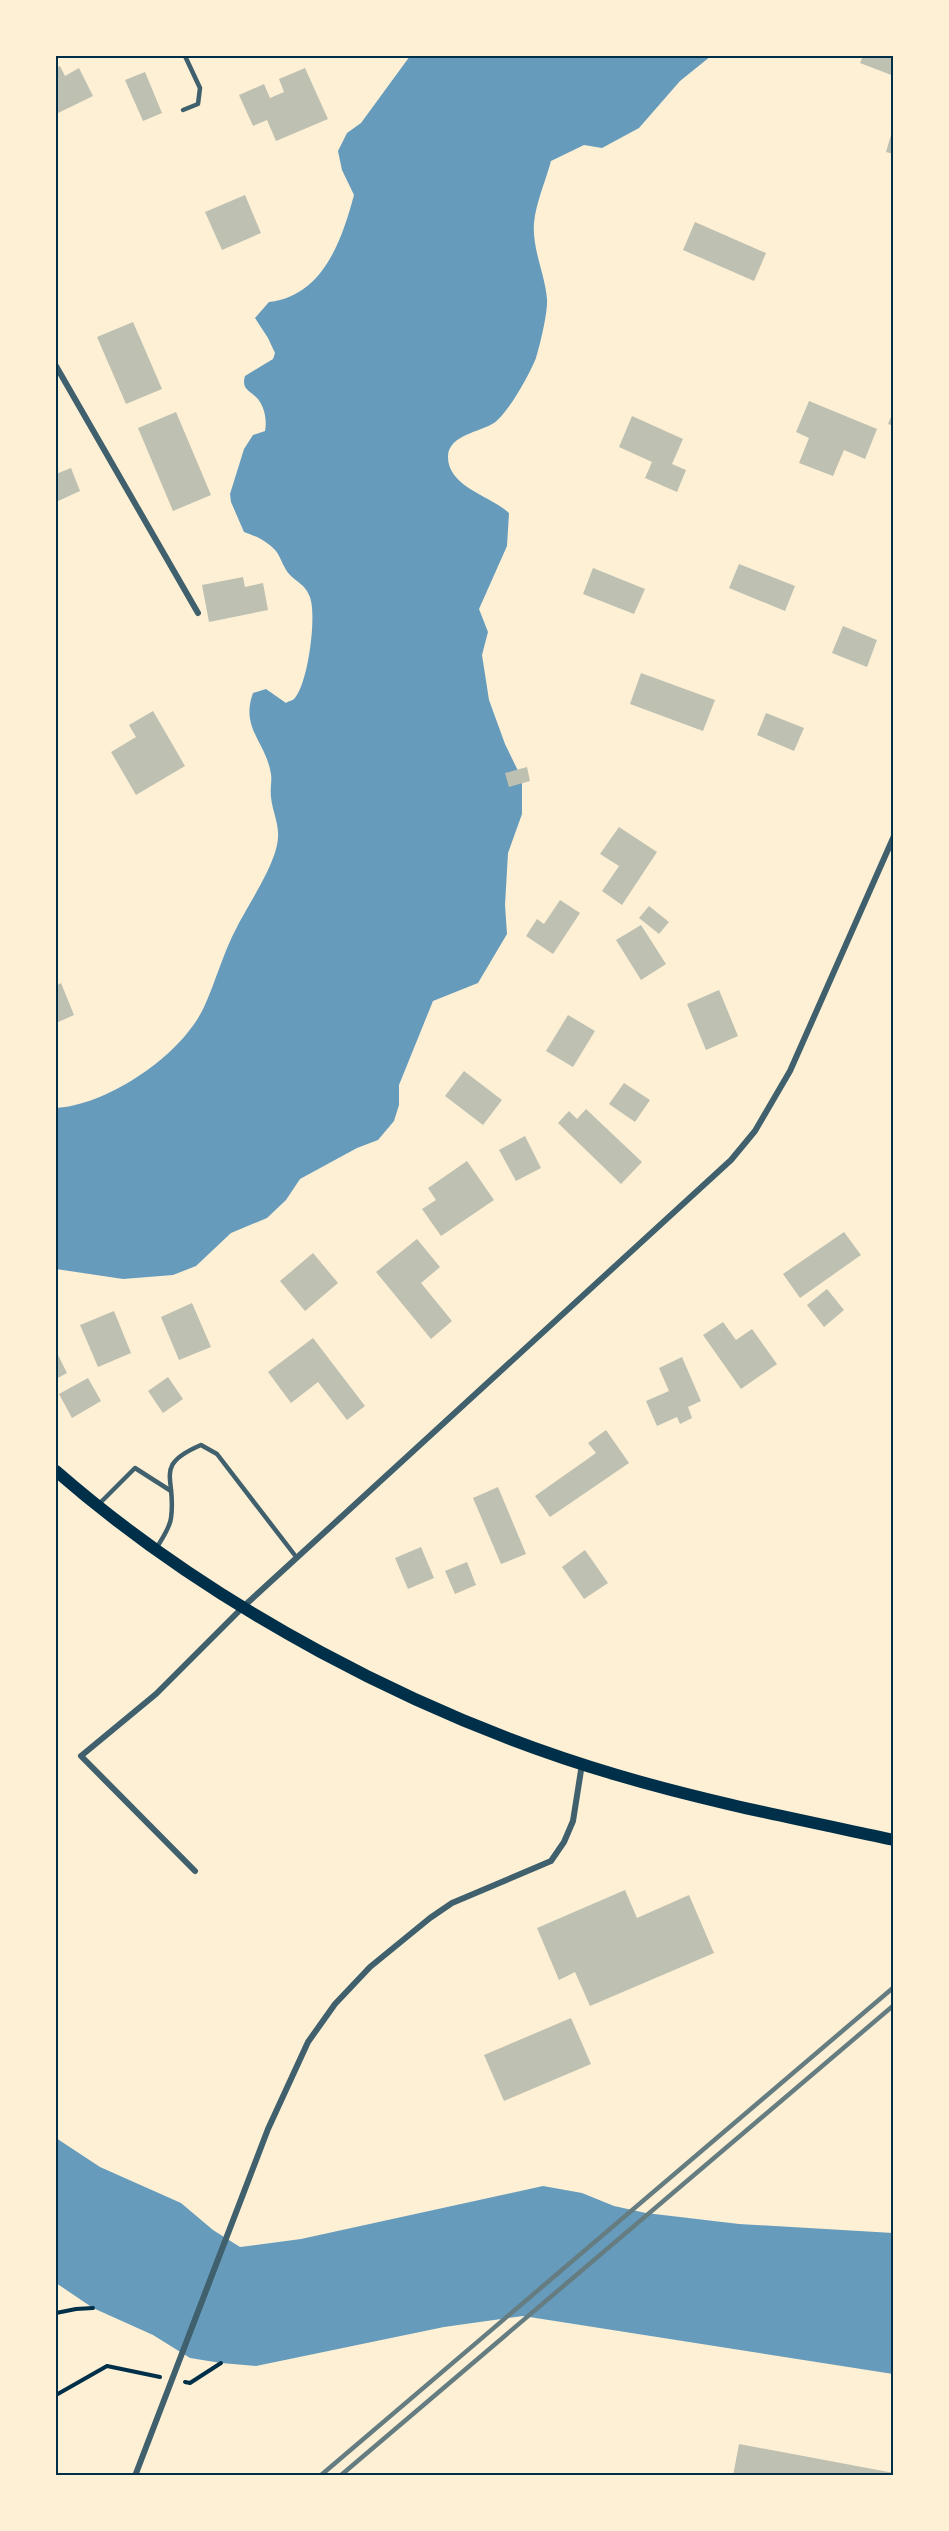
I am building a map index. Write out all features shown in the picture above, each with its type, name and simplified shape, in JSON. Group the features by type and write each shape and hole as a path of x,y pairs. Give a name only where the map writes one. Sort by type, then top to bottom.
{"main road":[{"path":"56,1471 156,1549 243,1607 325,1654 461,1720 616,1775 731,1805 894,1840"}],"street":[{"path":"56,366 198,613"},
{"path":"195,1871 81,1756 156,1694 243,1607 731,1160 755,1131 790,1071 894,836"},
{"path":"135,2475 268,2129 308,2042 335,2004 370,1967 395,1945 452,1903 551,1861 564,1842 573,1821 582,1763"}],"lane":[{"path":"183,110 198,104 200,88 185,56"},
{"path":"156,1549 171,1521 169,1468 176,1458 201,1445 217,1454 297,1558"},
{"path":"98,1505 135,1468 171,1491"}],"path":[{"path":"56,2313 75,2308 93,2308"},
{"path":"180,2382 190,2384 221,2363"},
{"path":"56,2395 107,2366 171,2380"}],"water":[{"path":"410,56 711,56 680,81 639,128 602,148 584,145 551,161 534,223 535,242 547,299 542,337 536,358 518,393 500,418 459,439 450,449 448,456 450,467 462,483 509,513 507,546 479,609 488,632 482,655 489,700 505,744 522,779 522,814 508,853 505,905 507,934 478,983 433,1001 399,1085 399,1105 394,1121 378,1140 357,1148 300,1179 286,1200 267,1218 231,1233 196,1266 173,1275 123,1279 56,1269 56,1108 98,1098 120,1087 141,1074 179,1043 204,1007 232,937 273,859 278,832 271,797 271,774 252,726 250,705 253,693 266,689 286,703 294,699 299,691 304,680 310,648 312,604 305,589 288,573 273,547 244,532 231,502 230,494 244,449 253,435 265,431 266,427 262,406 245,387 244,381 245,376 273,359 275,353 255,318 269,302 288,298 303,289 327,263 336,247 354,195 342,170 338,151 347,133 361,123"},
{"path":"56,2138 100,2167 181,2203 213,2230 240,2247 301,2239 543,2186 582,2193 614,2206 646,2213 739,2224 893,2233 893,2374 523,2316 444,2327 256,2366 190,2358 153,2335 93,2308 56,2283"}],"building":[{"path":"863,56 894,56 894,76 860,63"},
{"path":"60,66 65,76 79,68 93,96 56,114 56,68"},
{"path":"305,68 328,119 276,141 267,120 253,126 239,95 264,84 270,98 284,92 279,79"},
{"path":"145,72 162,113 143,121 125,80"},
{"path":"894,128 894,154 886,152"},
{"path":"245,195 261,233 222,250 205,212"},
{"path":"695,222 766,253 754,281 683,250"},
{"path":"133,322 162,389 126,404 97,337"},
{"path":"809,401 877,429 865,459 844,450 833,476 799,463 809,438 796,432"},
{"path":"176,412 211,495 173,511 138,428"},
{"path":"894,412 894,426 888,424"},
{"path":"632,416 683,439 672,464 686,470 677,492 645,478 652,462 619,447"},
{"path":"71,468 80,491 56,502 56,474"},
{"path":"739,564 795,586 785,611 729,588"},
{"path":"593,568 645,589 634,614 583,594"},
{"path":"243,577 245,587 263,583 268,610 209,622 202,585"},
{"path":"843,626 877,640 867,667 832,653"},
{"path":"641,673 715,700 703,731 630,704"},
{"path":"153,711 185,766 136,795 111,752 136,737 129,725"},
{"path":"766,713 804,728 794,751 757,735"},
{"path":"527,767 530,781 509,787 505,773"},
{"path":"619,827 657,852 622,905 602,891 619,866 600,854"},
{"path":"560,900 580,913 553,954 526,936 537,919 544,924"},
{"path":"649,906 669,922 659,934 639,918"},
{"path":"641,925 666,964 641,980 616,940"},
{"path":"61,983 74,1015 56,1023 56,986"},
{"path":"719,990 738,1036 706,1050 687,1004"},
{"path":"568,1015 595,1031 573,1067 546,1051"},
{"path":"464,1071 502,1100 483,1125 445,1096"},
{"path":"624,1083 650,1100 635,1122 609,1104"},
{"path":"586,1109 642,1162 621,1184 558,1123 569,1111 577,1119"},
{"path":"525,1136 541,1168 516,1181 499,1150"},
{"path":"467,1161 494,1200 441,1236 422,1209 436,1200 428,1188"},
{"path":"844,1232 861,1255 800,1298 783,1274"},
{"path":"417,1239 440,1267 421,1283 452,1321 431,1339 376,1272"},
{"path":"313,1253 338,1283 305,1311 280,1281"},
{"path":"827,1289 844,1310 824,1327 807,1305"},
{"path":"192,1303 211,1347 179,1360 161,1317"},
{"path":"114,1311 131,1353 98,1367 80,1325"},
{"path":"723,1322 736,1340 752,1329 777,1364 741,1389 703,1335"},
{"path":"313,1338 365,1406 347,1420 318,1382 291,1403 268,1372"},
{"path":"56,1351 67,1373 56,1379"},
{"path":"682,1357 701,1401 688,1407 692,1418 680,1424 677,1417 657,1426 646,1401 669,1391 659,1368"},
{"path":"168,1377 183,1399 163,1413 148,1391"},
{"path":"88,1378 101,1401 72,1418 59,1394"},
{"path":"606,1430 629,1463 550,1517 535,1496 596,1453 588,1443"},
{"path":"498,1487 526,1554 501,1564 473,1498"},
{"path":"421,1547 434,1578 408,1589 395,1558"},
{"path":"585,1550 608,1583 584,1599 562,1567"},
{"path":"467,1562 476,1585 455,1594 445,1571"},
{"path":"625,1890 637,1918 689,1895 714,1953 590,2006 575,1972 559,1980 537,1928"},
{"path":"571,2018 591,2064 504,2101 484,2055"},
{"path":"739,2444 894,2473 894,2476 733,2476"}],"railway":[{"path":"320,2476 894,1987"},
{"path":"340,2476 894,2005"}]}
